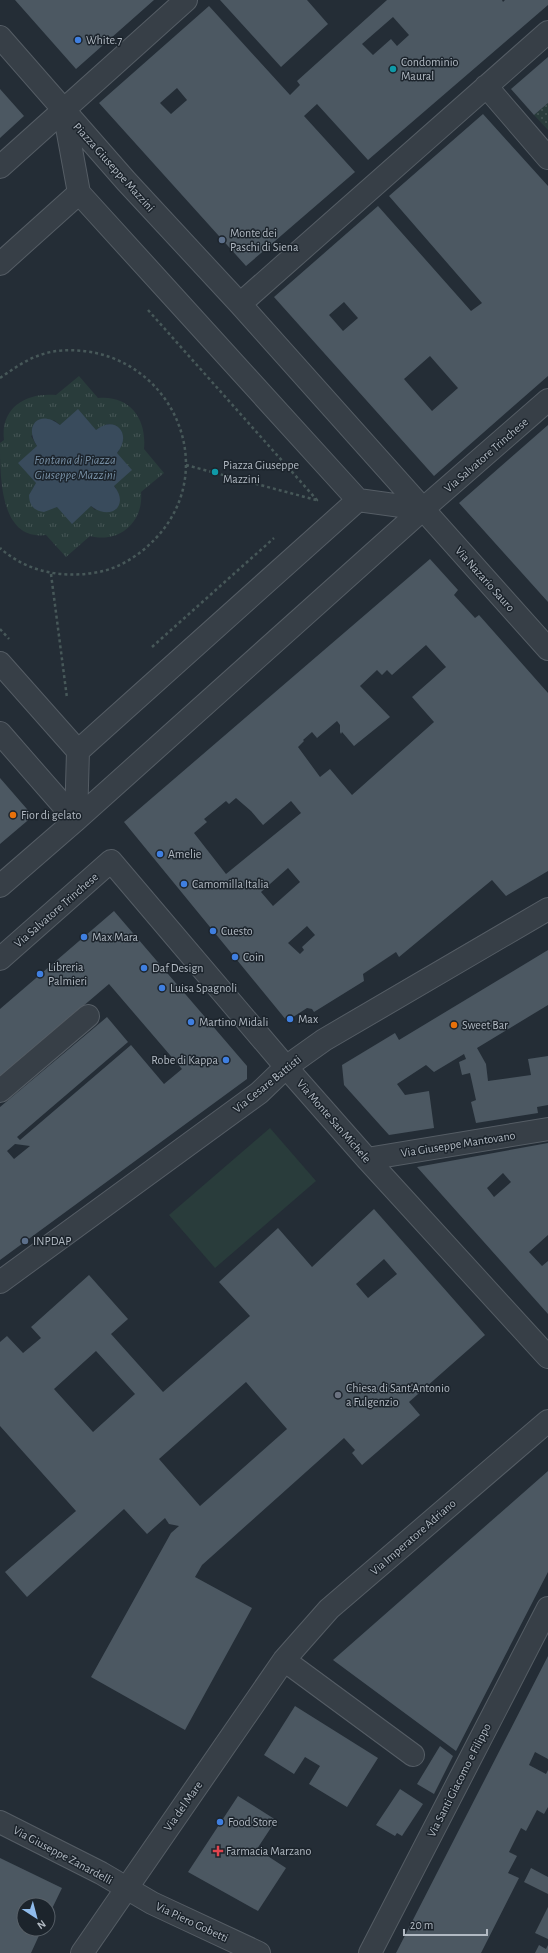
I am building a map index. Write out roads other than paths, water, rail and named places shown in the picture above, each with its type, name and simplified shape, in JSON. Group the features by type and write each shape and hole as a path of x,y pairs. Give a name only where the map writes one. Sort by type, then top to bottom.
{"street":[{"path":"0,167 186,0"},
{"path":"240,304 548,32"},
{"path":"0,37 63,110"},
{"path":"486,86 548,158"},
{"name":"Piazza Giuseppe Mazzini","path":"63,110 80,193"},
{"name":"Piazza Giuseppe Mazzini","path":"63,110 240,304 423,509"},
{"path":"0,264 80,193 358,500 423,509"},
{"name":"Via Salvatore Trinchese","path":"423,509 548,400"},
{"path":"78,751 358,500"},
{"path":"0,886 76,820 423,509"},
{"name":"Via Nazario Sauro","path":"423,509 548,649"},
{"path":"0,664 78,751 76,820"},
{"path":"0,733 76,820"},
{"name":"Via Salvatore Trinchese","path":"0,959 111,861"},
{"name":"Via Monte San Michele","path":"111,861 286,1067 367,1159 548,1357"},
{"name":"Via Cesare Battisti","path":"0,1282 259,1093 286,1067 324,1040 548,909"},
{"path":"0,1091 88,1016"},
{"name":"Via Giuseppe Mantovano","path":"367,1159 548,1129"},
{"name":"Via Imperatore Adriano","path":"284,1660 329,1609 548,1421"},
{"name":"Via Santi Giacomo e Filippo","path":"370,1953 548,1608"},
{"path":"284,1660 413,1755"},
{"name":"Via del Mare","path":"82,1953 284,1660"},
{"name":"Via Giuseppe Zanardelli","path":"0,1822 101,1873 126,1889"},
{"name":"Via Piero Gobetti","path":"126,1889 152,1903 259,1953"}],"water":[{"name":"Fontana di Piazza Giuseppe Mazzini","path":"78,409 96,430 110,424 120,428 123,439 117,453 132,470 114,486 120,499 119,505 116,509 111,512 105,512 98,511 91,506 72,524 57,507 44,512 35,509 31,505 29,495 36,483 18,463 37,446 32,432 33,426 36,422 40,419 46,419 53,420 60,425"}],"place":[{"name":"White.7","path":"78,40"},
{"name":"Condominio Maural","path":"393,69"},
{"name":"Monte dei Paschi di Siena","path":"222,240"},
{"name":"Piazza Giuseppe Mazzini","path":"215,472"},
{"name":"Fior di gelato","path":"13,815"},
{"name":"Amelie","path":"160,854"},
{"name":"Camomilla Italia","path":"184,884"},
{"name":"Cuesto","path":"213,931"},
{"name":"Max Mara","path":"84,937"},
{"name":"Coin","path":"235,957"},
{"name":"Daf Design","path":"144,968"},
{"name":"Libreria Palmieri","path":"40,974"},
{"name":"Luisa Spagnoli","path":"162,988"},
{"name":"Max","path":"290,1019"},
{"name":"Martino Midali","path":"191,1022"},
{"name":"Sweet Bar","path":"454,1025"},
{"name":"Robe di Kappa","path":"226,1060"},
{"name":"INPDAP","path":"25,1241"},
{"name":"Chiesa di Sant'Antonio a Fulgenzio","path":"338,1395"},
{"name":"Food Store","path":"220,1822"},
{"name":"Farmacia Marzano","path":"218,1851"}]}
